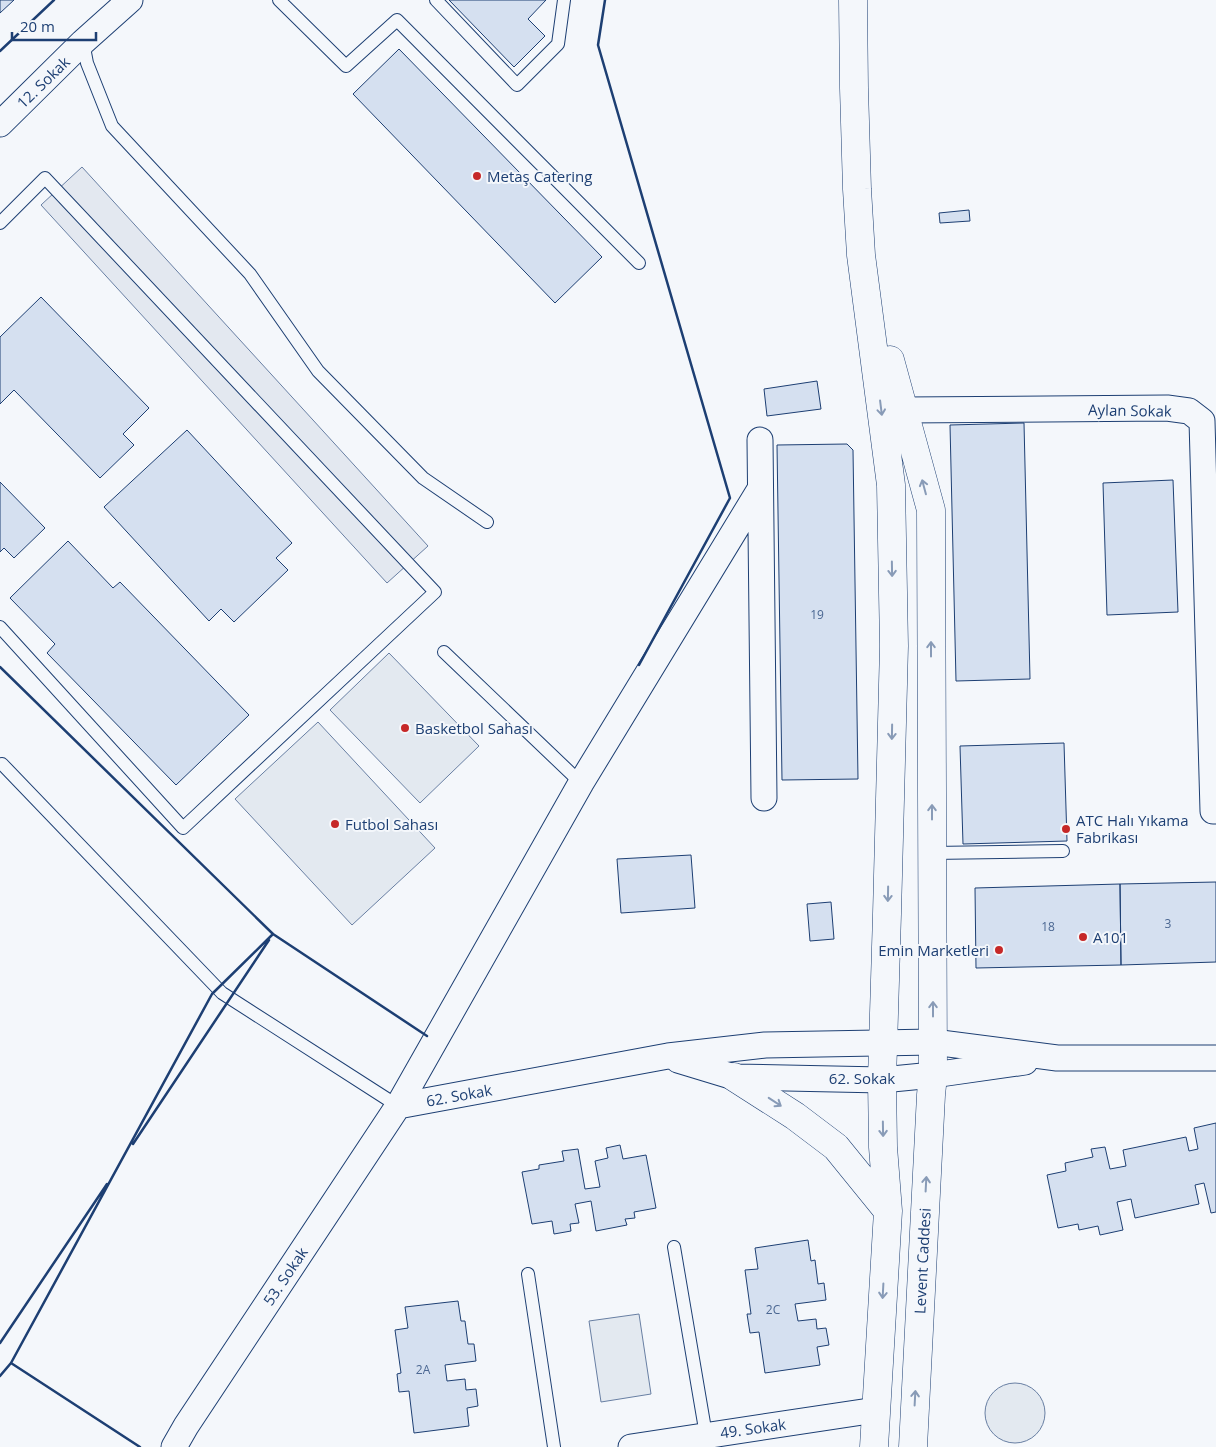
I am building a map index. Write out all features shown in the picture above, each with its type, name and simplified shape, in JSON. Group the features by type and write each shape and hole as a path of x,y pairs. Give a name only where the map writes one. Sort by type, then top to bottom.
{"street":[{"name":"12. Sokak","path":"0,124 83,42 130,0"},
{"path":"853,0 855,134 862,255 891,485 894,646 882,1080 883,1147 888,1212 874,1447"},
{"name":"Levent Caddesi","path":"862,255 931,510 934,1042 913,1447"},
{"name":"Aylan Sokak","path":"903,410 1167,408 1189,412 1202,421 1213,811 1216,811"},
{"path":"760,440 764,798"},
{"name":"53. Sokak","path":"174,1447 186,1426 398,1106 582,784 760,489"},
{"name":"62. Sokak","path":"398,1106 668,1056 765,1045 934,1042 1057,1058 1216,1058"},
{"name":"62. Sokak","path":"668,1056 734,1077 882,1080 1057,1058"},
{"path":"734,1077 795,1116 836,1147 888,1212"},
{"name":"49. Sokak","path":"631,1447 876,1410"}],"lane":[{"path":"279,0 346,66 397,20 639,263"},
{"path":"436,0 517,85 558,44 564,0"},
{"path":"83,42 87,63 112,126 250,274 318,371 423,478 487,522"},
{"path":"0,223 45,178 435,592 183,828 0,627"},
{"path":"444,652 582,784"},
{"path":"2,764 222,992 398,1106"},
{"path":"932,853 1063,851"},
{"path":"674,1247 706,1435"},
{"path":"528,1274 554,1447"}],"shaded area":[{"path":"82,167 428,546 387,583 41,205"},
{"name":"Basketbol Sahası","path":"389,653 479,746 420,803 330,710"},
{"name":"Futbol Sahası","path":"318,722 435,848 352,925 235,799"},
{"path":"639,1314 651,1394 601,1402 589,1321"},
{"path":"1015,1383 1032,1388 1040,1396 1045,1413 1040,1430 1032,1438 1015,1443 998,1438 990,1430 985,1413 990,1396 998,1388"}],"building":[{"path":"0,0 14,0 0,13"},
{"path":"449,0 546,0 528,19 545,36 514,67"},
{"name":"Metaş Catering","path":"399,49 602,257 555,303 353,94"},
{"path":"969,210 970,221 940,223 939,213"},
{"path":"41,297 149,408 123,434 134,445 100,478 14,390 0,404 0,337"},
{"path":"817,381 821,409 767,416 764,389"},
{"path":"1024,423 1030,679 956,681 950,425"},
{"path":"187,430 292,543 276,558 288,570 234,622 221,609 209,621 104,507"},
{"path":"847,444 853,450 858,779 782,780 777,445"},
{"path":"1173,480 1178,612 1107,615 1103,483"},
{"path":"0,482 45,528 14,558 4,548 0,552"},
{"path":"68,541 113,588 120,582 249,715 176,785 47,653 55,644 10,598"},
{"path":"1064,743 1067,841 963,844 960,746"},
{"path":"691,855 695,908 621,913 617,859"},
{"path":"1216,882 1216,962 1121,965 1120,884"},
{"path":"1120,884 1121,965 976,968 975,888"},
{"path":"831,902 834,939 810,941 807,904"},
{"path":"1216,1123 1216,1212 1211,1213 1204,1183 1195,1185 1199,1204 1135,1218 1131,1199 1117,1202 1123,1230 1100,1235 1098,1226 1079,1230 1078,1224 1058,1228 1047,1175 1066,1171 1065,1163 1093,1157 1091,1149 1105,1147 1110,1169 1126,1166 1123,1150 1186,1137 1189,1151 1198,1149 1194,1128"},
{"path":"620,1145 623,1159 646,1155 656,1208 634,1212 635,1218 625,1219 627,1225 596,1231 591,1201 575,1204 579,1223 570,1224 571,1231 554,1234 552,1221 532,1224 522,1172 539,1169 539,1165 564,1161 562,1151 578,1149 585,1189 600,1187 595,1161 608,1158 606,1148"},
{"path":"808,1240 811,1261 815,1260 818,1284 824,1283 826,1300 795,1304 798,1321 816,1319 817,1329 826,1328 829,1345 817,1347 820,1365 765,1373 759,1332 750,1333 747,1314 751,1314 745,1270 758,1269 755,1248"},
{"path":"458,1301 461,1321 465,1321 468,1344 474,1344 476,1361 445,1365 447,1381 465,1379 466,1390 476,1389 478,1406 467,1408 469,1426 414,1433 409,1391 399,1392 397,1374 401,1373 395,1330 408,1328 405,1307"}],"wall":[{"path":"0,51 54,0"},
{"path":"605,0 598,45 730,498 639,665"},
{"path":"0,667 273,934 427,1036"},
{"path":"0,1376 11,1363 212,994 273,934"},
{"path":"133,1144 269,940"},
{"path":"0,1343 107,1184"},
{"path":"11,1363 140,1447"}],"place":[{"name":"Metaş Catering","path":"477,176"},
{"name":"Basketbol Sahası","path":"405,728"},
{"name":"Futbol Sahası","path":"335,824"},
{"name":"ATC Halı Yıkama Fabrikası","path":"1066,829"},
{"name":"A101","path":"1083,937"},
{"name":"Emin Marketleri","path":"999,950"}]}
